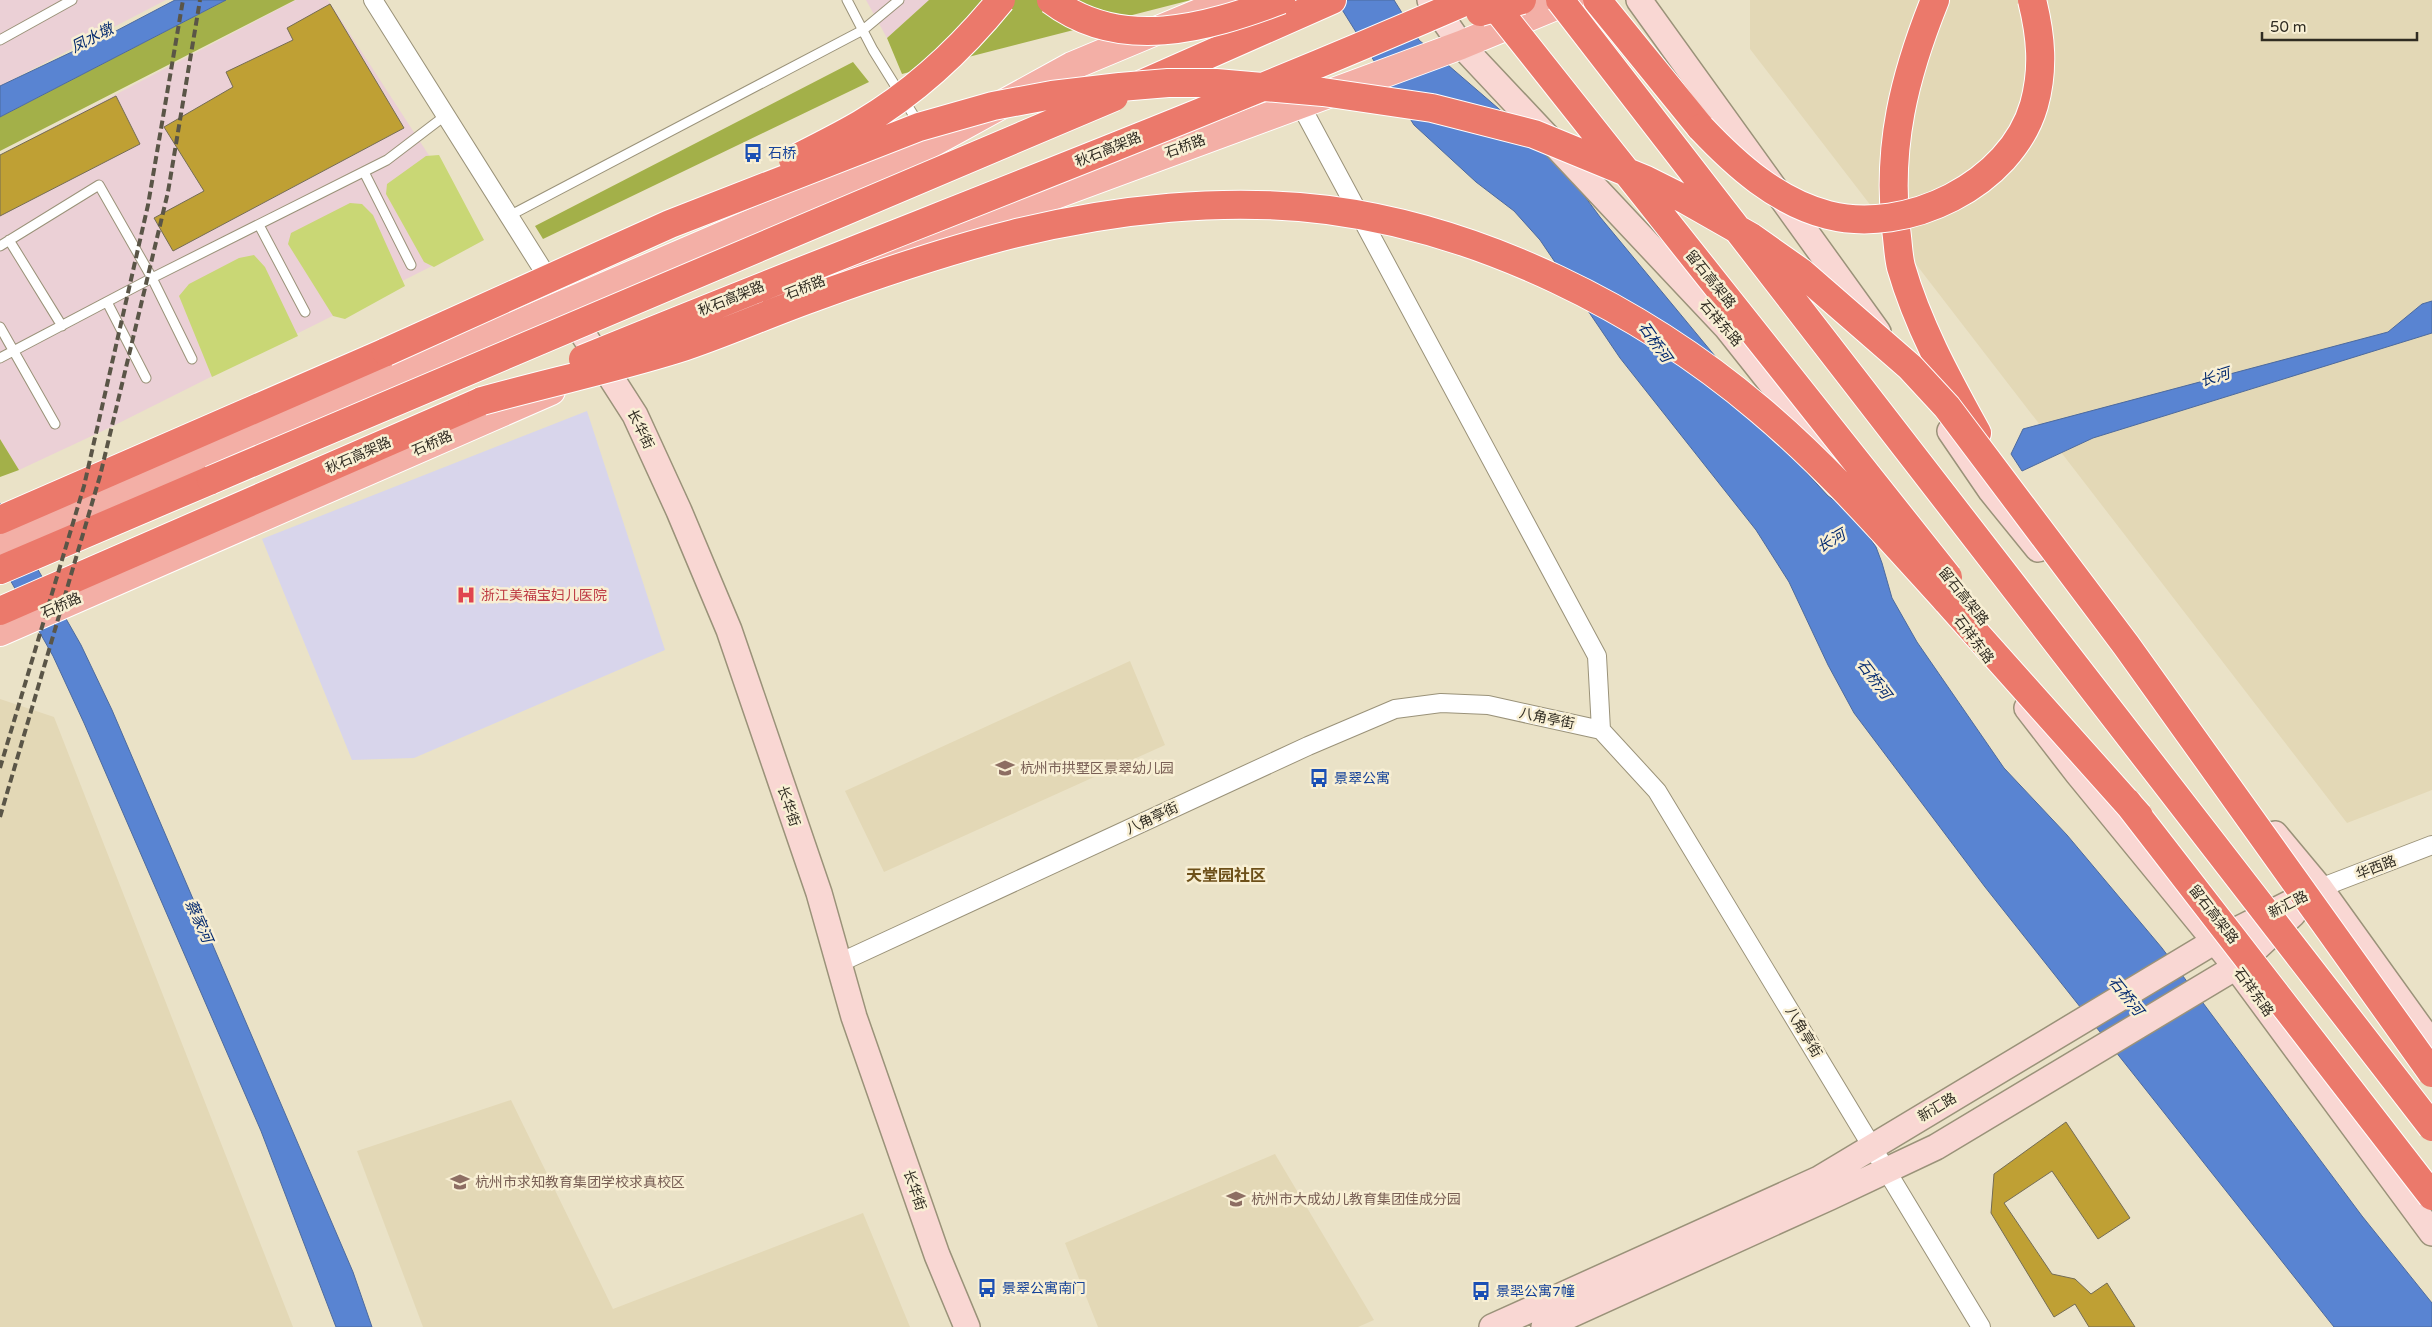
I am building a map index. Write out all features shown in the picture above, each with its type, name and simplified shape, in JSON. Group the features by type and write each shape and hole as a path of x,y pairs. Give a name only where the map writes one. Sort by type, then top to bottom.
{"highway":[{"path":"670,224 869,118 904,94 948,58 978,29 1002,0"},
{"path":"1051,0 1081,19 1138,33 1206,24 1280,0"},
{"path":"0,570 1118,95 1332,0"},
{"path":"1470,0 1486,20 1550,77"},
{"name":"秋石高架路","path":"7,622 482,401 747,292 994,196 1371,43 1470,0"},
{"name":"留石高架路","path":"1490,0 2138,816 2432,1196"},
{"path":"1371,43 1522,0"},
{"path":"1560,0 2432,1127"},
{"path":"1598,0 1701,128 1732,160 1752,176 1791,201 1829,215 1860,220 1904,214 1950,198 1976,182 1999,163 2016,143 2034,107 2041,66 2040,31 2032,0"},
{"path":"1935,0 1912,64 1899,115 1893,159 1894,212 1900,265 1935,354 2002,478"},
{"path":"0,520 368,360 670,224 919,127 994,106 1052,95 1168,83 1216,83 1323,92 1432,108 1534,134 1598,160 1686,200 1751,237 1802,274 1910,367 1948,407 2002,478 2132,654 2432,1073"},
{"path":"482,401 678,348 814,297 932,257 1014,234 1087,219 1152,210 1263,206 1324,210 1372,217 1425,230 1488,251 1598,301 1656,334 1708,369 1759,409 1807,453 1895,543 2138,816"}],"main road":[{"path":"0,547 910,155 1072,66 1230,0"},
{"name":"石桥路","path":"7,622 84,594 717,320 1456,46 1570,0"}],"street":[{"path":"373,0 565,305"},
{"name":"石祥东路","path":"1430,0 1456,46 1727,328 1905,549 2078,774 2236,967 2432,1233"},
{"path":"1639,0 1690,67 1990,491 2320,888 2432,1044"},
{"path":"1300,104 1597,656 1601,730"},
{"name":"长华街","path":"565,305 635,416 679,511 729,630 819,892 854,1017 931,1236 967,1327"},
{"name":"八角亭街","path":"839,963 1308,746 1395,709 1441,703 1488,706 1601,730 1657,791 1982,1327"},
{"name":"华西路","path":"2320,888 2432,845"},
{"name":"新汇路","path":"1492,1327 1820,1179 2215,941 2320,888"},
{"name":"新汇路","path":"1544,1327 1936,1147 2236,967 2320,888"}],"lane":[{"path":"846,0 932,143"},
{"path":"509,216 863,30 899,0"},
{"path":"0,40 70,1"},
{"path":"0,358 152,278 387,160 446,115"},
{"path":"364,172 411,265"},
{"path":"0,246 99,185 152,278 192,359"},
{"path":"259,224 305,312"},
{"path":"9,240 62,326"},
{"path":"107,302 146,378"},
{"path":"0,327 55,424"}],"shaded area":[{"path":"0,0 166,0 0,86"},
{"path":"296,0 328,0 484,240 111,427 19,470 0,439 0,155"},
{"path":"866,0 929,0 887,38"},
{"path":"1750,0 2432,0 2432,790 2347,823 1750,49"},
{"name":"浙江美福宝妇儿医院","path":"587,411 665,650 414,758 352,760 262,539"},
{"name":"杭州市拱墅区景翠幼儿园","path":"1130,661 1165,745 884,872 845,791"},
{"path":"0,699 54,717 293,1327 0,1327"},
{"name":"杭州市求知教育集团学校求真校区","path":"511,1100 613,1309 863,1213 910,1327 423,1327 357,1151"},
{"name":"杭州市大成幼儿教育集团佳成分园","path":"1275,1154 1374,1320 1358,1327 1098,1327 1065,1243"}],"green space":[{"path":"226,0 295,0 0,151 0,117"},
{"path":"929,0 1191,0 902,74 887,38"},
{"path":"853,62 869,82 543,239 535,226"},
{"path":"439,155 484,240 434,267 424,262 386,194 387,184 426,156"},
{"path":"350,203 362,204 373,215 405,286 345,319 333,316 288,244 291,233"},
{"path":"254,255 265,267 298,336 212,377 179,296 189,284 239,258"},
{"path":"0,439 19,470 0,477"}],"water":[{"path":"175,0 226,0 0,117 0,86 114,32"},
{"path":"1336,0 1394,0 1419,40 1557,159 1600,217 1763,414 1806,472 1828,496 1848,510 1876,547 1892,598 1917,642 2004,768 2067,835 2162,948 2362,1216 2432,1303 2432,1327 2334,1327 1985,887 1854,713 1828,665 1789,582 1756,530 1620,358 1540,240 1514,211 1476,182 1414,125"},
{"path":"2432,301 2432,333 2093,438 2022,471 2011,454 2023,429 2388,332 2422,304"},
{"name":"蔡家河","path":"0,503 81,645 112,710 353,1272 372,1327 336,1327 261,1131 84,723 53,656 0,562"}],"building":[{"path":"330,4 404,128 173,251 154,218 204,191 164,127 233,87 226,72 293,40 287,28"},
{"path":"116,96 140,144 0,216 0,155"},
{"path":"2066,1122 2130,1218 2098,1239 2052,1171 2004,1203 2052,1274 2075,1279 2091,1294 2107,1283 2135,1327 2089,1327 2075,1304 2054,1317 1991,1213 1994,1174"}],"railway":[{"path":"0,768 84,486 148,205 183,0"},
{"path":"0,817 100,476 168,192 200,0"}],"place":[{"name":"石桥","path":"753,153"},
{"name":"浙江美福宝妇儿医院","path":"466,595"},
{"name":"杭州市拱墅区景翠幼儿园","path":"1005,768"},
{"name":"景翠公寓","path":"1319,778"},
{"name":"杭州市求知教育集团学校求真校区","path":"460,1182"},
{"name":"杭州市大成幼儿教育集团佳成分园","path":"1236,1199"},
{"name":"景翠公寓南门","path":"987,1288"},
{"name":"景翆公寓7幢","path":"1481,1291"}],"district":[{"name":"天堂园社区","path":"1226,875"}],"water label":[{"name":"凤水墩","path":"92,38"},
{"name":"石桥河","path":"1655,342"},
{"name":"长河","path":"2215,377"},
{"name":"长河","path":"1831,541"},
{"name":"石桥河","path":"1874,679"},
{"name":"石桥河","path":"2126,996"}]}
